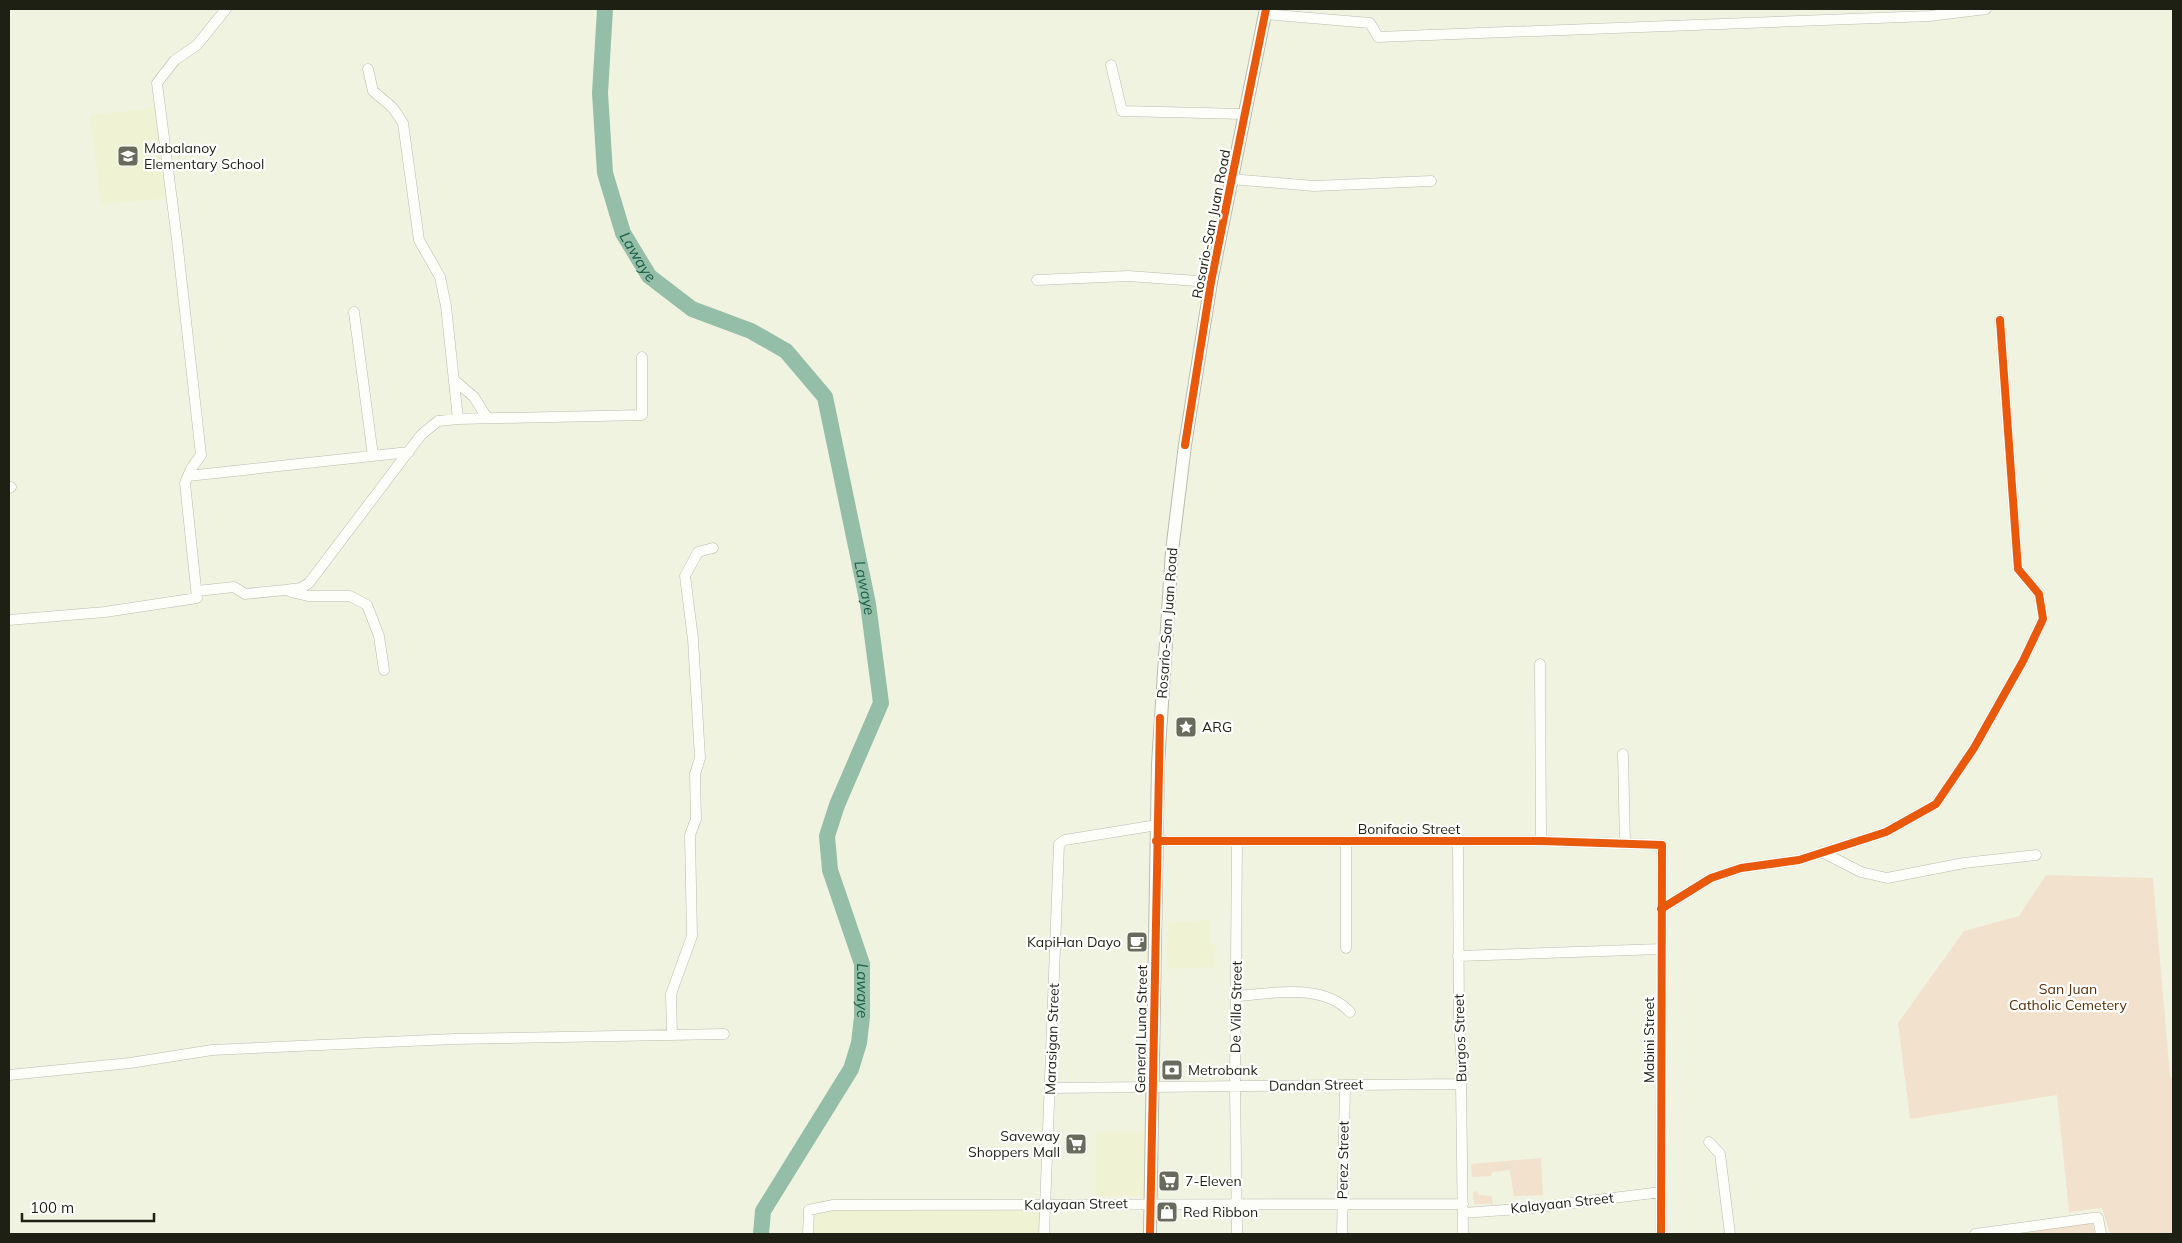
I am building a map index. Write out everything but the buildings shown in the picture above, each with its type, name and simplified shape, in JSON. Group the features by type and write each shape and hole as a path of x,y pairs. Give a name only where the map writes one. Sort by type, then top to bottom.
{"main road":[{"name":"Rosario-San Juan Road","path":"1157,825 1160,718 1172,551 1185,445 1212,282 1244,114 1266,12"},
{"name":"General Luna Street","path":"1150,1234 1157,825"}],"street":[{"path":"9,620 181,602 197,598 185,483 201,455 157,83 176,60 197,45 226,9"},
{"path":"1266,12 1370,23 1378,37 1930,16 1986,9"},
{"path":"1111,64 1122,111 1244,114"},
{"path":"368,69 373,91 393,108 403,123 419,240 440,277 446,306 458,419"},
{"path":"1232,179 1314,186 1431,181"},
{"path":"1037,280 1128,276 1212,282"},
{"path":"354,312 373,456"},
{"path":"1662,909 1711,878 1740,868 1799,860 1886,832 1936,804 1979,739 2023,662 2043,619 2039,594 2018,569 2000,320"},
{"path":"197,591 234,587 245,594 301,588 309,583 408,452 422,435 438,421 487,418 642,415 642,356"},
{"path":"454,380 474,397 487,418"},
{"path":"188,476 408,452"},
{"path":"672,1034 671,994 692,936 690,834 696,819 695,774 700,758 693,639 685,576 698,552 713,548"},
{"path":"285,590 308,596 350,596 367,605 379,636 384,670"},
{"path":"1540,664 1540,841"},
{"path":"1623,754 1625,844"},
{"name":"Marasigan Street","path":"1044,1234 1059,844 1065,840 1157,825"},
{"name":"Bonifacio Street","path":"1156,841 1540,841 1662,845"},
{"name":"De Villa Street","path":"1237,841 1235,1086 1237,1234"},
{"name":"Burgos Street","path":"1458,841 1458,1024 1463,1077 1461,1084 1463,1234"},
{"path":"1346,842 1346,948"},
{"name":"Mabini Street","path":"1661,1234 1662,845"},
{"path":"1822,852 1861,872 1887,878 1964,863 2036,856"},
{"path":"1458,956 1661,949"},
{"path":"1236,996 1308,992 1340,1001 1350,1012"},
{"path":"9,1075 130,1063 212,1050 454,1039 724,1034"},
{"name":"Dandan Street","path":"1050,1088 1461,1084"},
{"name":"Perez Street","path":"1342,1234 1345,1085"},
{"path":"1709,1142 1720,1154 1730,1234"},
{"name":"Kalayaan Street","path":"808,1234 809,1210 833,1205 1151,1203 1343,1204 1533,1208 1661,1192"},
{"path":"1975,1234 2098,1218 2101,1234"}],"shaded area":[{"name":"Mabalanoy Elementary School","path":"155,108 165,198 101,205 90,115"},
{"path":"1210,920 1210,945 1215,945 1215,967 1166,969 1168,923"},
{"path":"1145,1131 1145,1196 1096,1196 1096,1132"},
{"path":"839,1208 1041,1211 1040,1234 804,1234 806,1215"}],"green space":[{"name":"San Juan Catholic Cemetery","path":"2046,875 2153,878 2170,1077 2173,1077 2173,1234 2110,1234 2102,1208 2069,1212 2057,1095 1910,1119 1898,1023 1964,931 2019,916"},
{"path":"1541,1158 1543,1195 1514,1196 1510,1170 1492,1172 1491,1176 1472,1177 1471,1164"},
{"path":"1477,1191 1478,1195 1492,1196 1493,1204 1474,1204 1473,1192"},
{"path":"2082,1223 2093,1224 2095,1234 2017,1234"}],"waterway":[{"name":"Lawaye","path":"605,9 600,93 605,173 623,233 649,276 692,309 751,331 786,351 825,397 868,604 881,703 837,805 827,836 830,870 862,964 862,1017 859,1043 851,1069 763,1211 761,1234"}],"cycle path":[{"path":"1185,445 1211,282 1266,9"},
{"path":"1661,909 1711,878 1741,868 1799,860 1886,832 1936,804 1974,748 2023,661 2043,619 2039,594 2018,569 2000,320"},
{"path":"1150,1234 1160,718"},
{"path":"1156,841 1541,841 1662,845 1661,1234"}],"place":[{"name":"Mabalanoy Elementary School","path":"128,156"},
{"name":"ARG","path":"1186,727"},
{"name":"KapiHan Dayo","path":"1137,942"},
{"name":"Metrobank","path":"1172,1070"},
{"name":"Saveway Shoppers Mall","path":"1076,1144"},
{"name":"7-Eleven","path":"1169,1181"},
{"name":"Red Ribbon","path":"1167,1212"}]}
